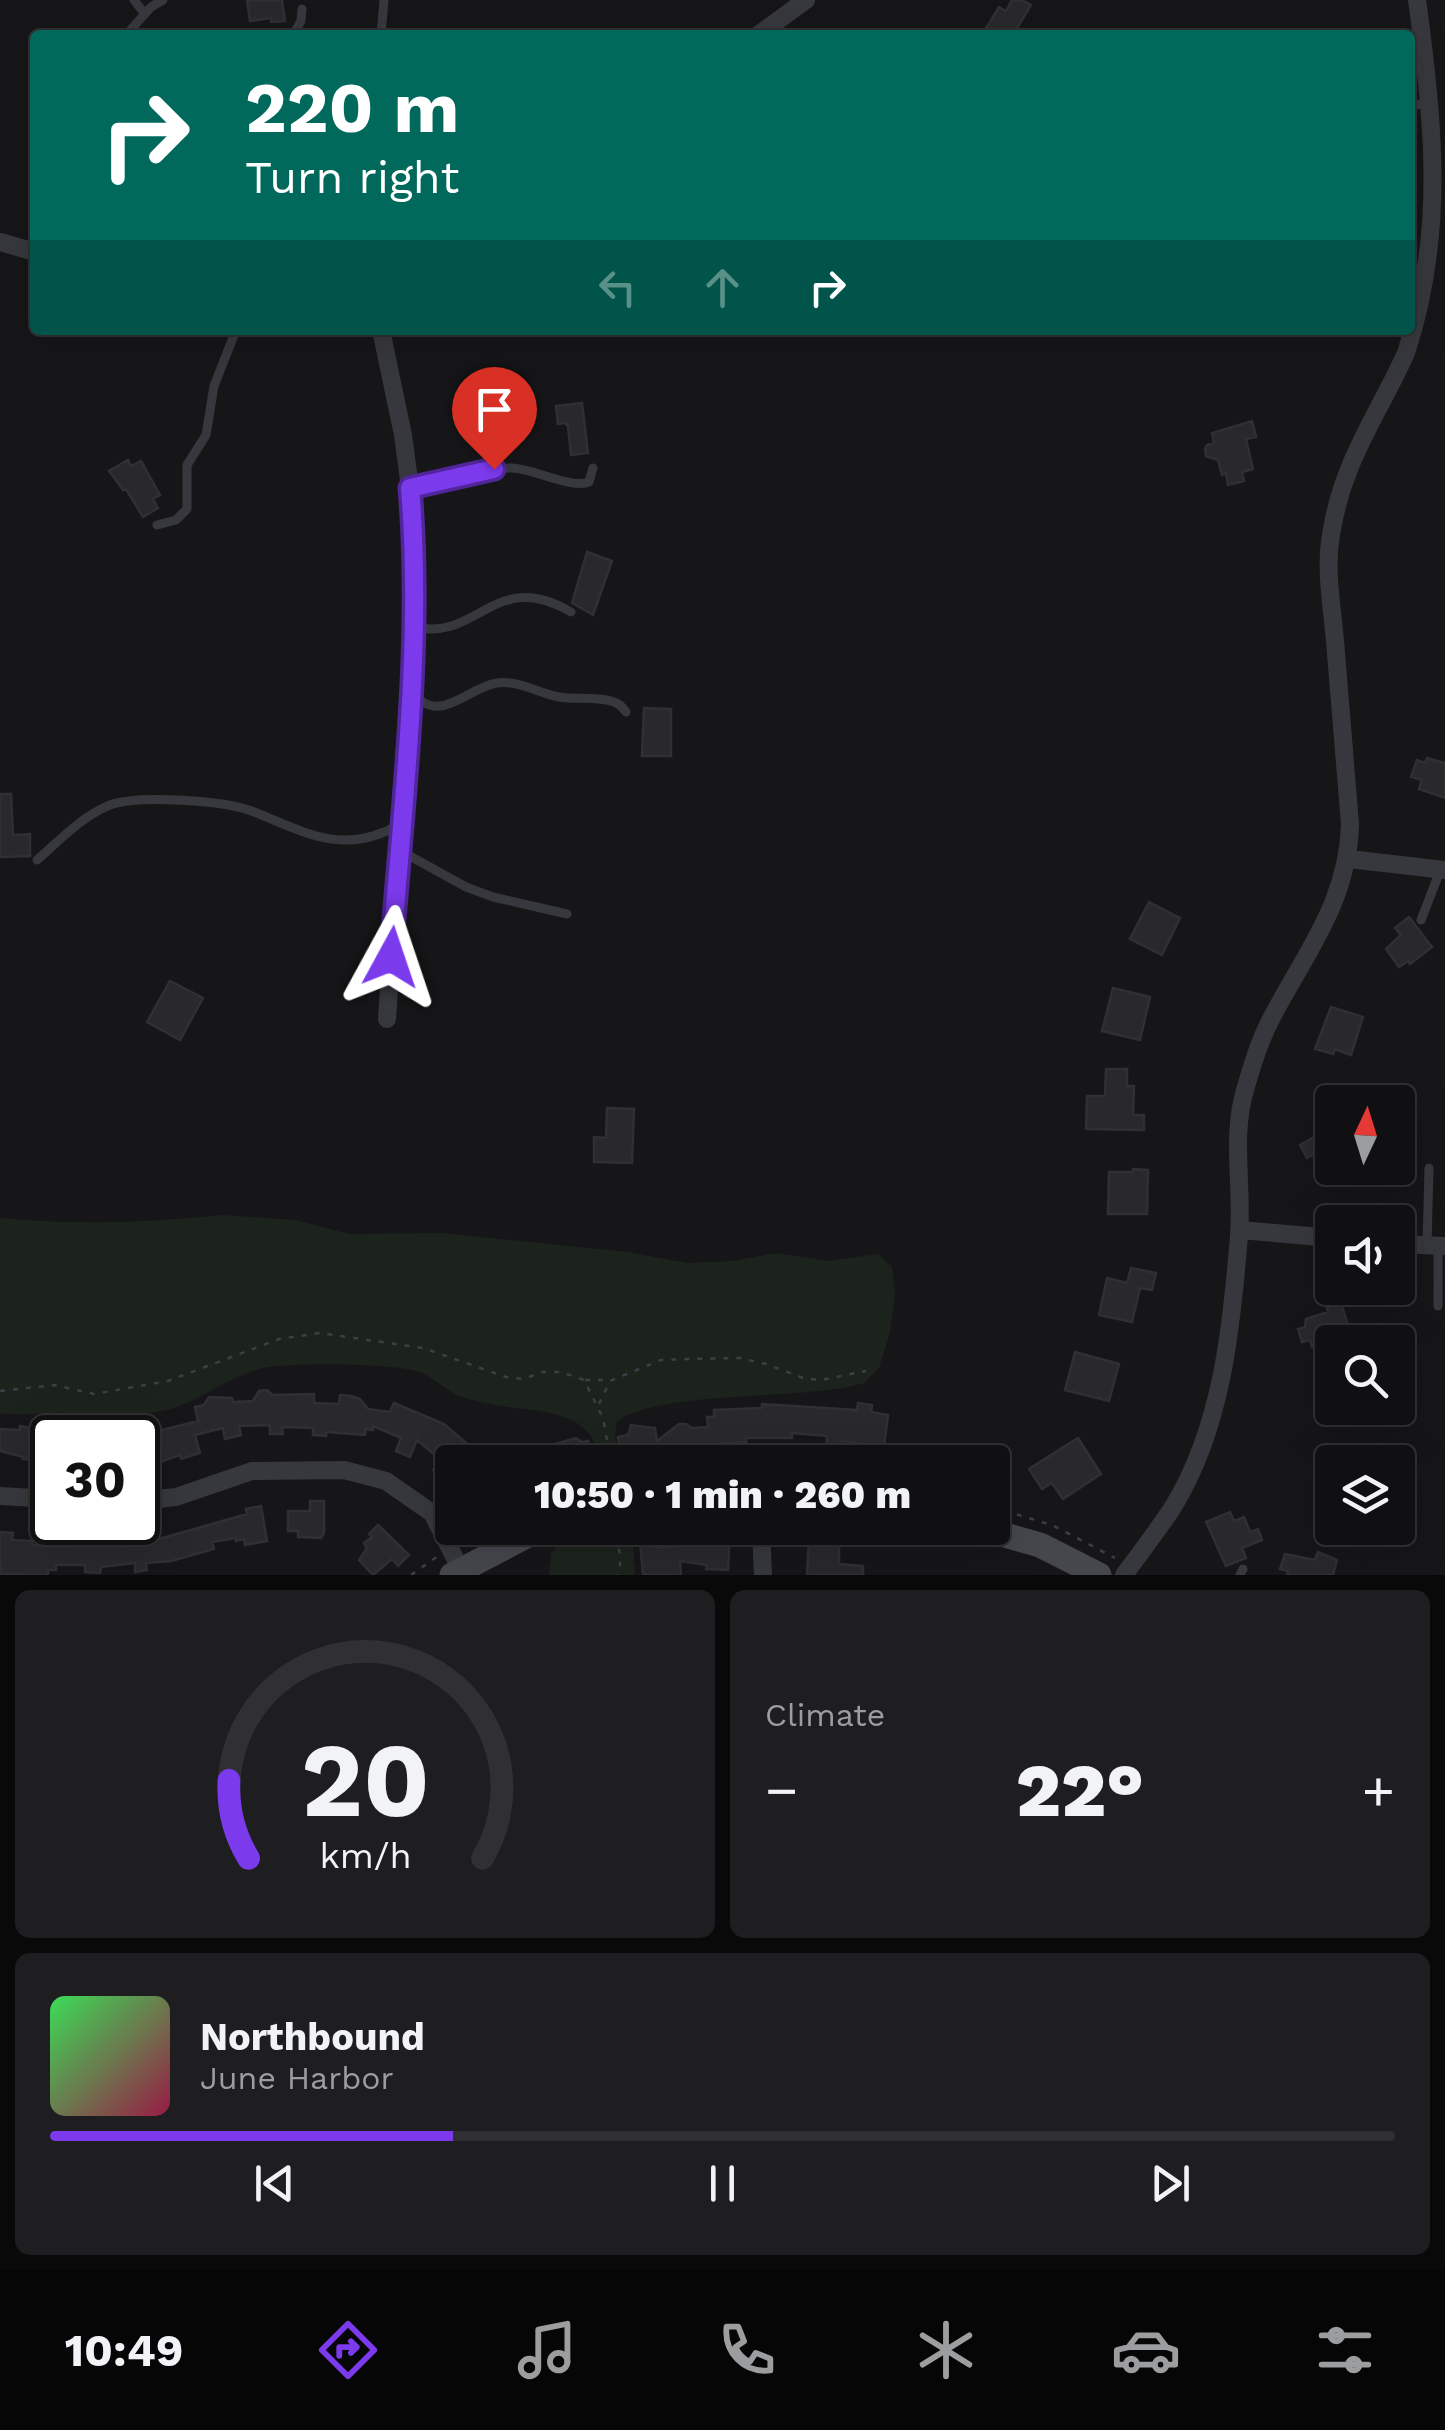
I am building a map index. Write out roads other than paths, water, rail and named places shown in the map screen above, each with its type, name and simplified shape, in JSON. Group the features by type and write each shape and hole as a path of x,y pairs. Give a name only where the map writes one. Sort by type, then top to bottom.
{"street":[{"path":"765,30 806,0"},
{"path":"1415,325 1431,276 1440,192 1417,0"},
{"path":"0,242 30,251"},
{"path":"382,335 410,488 415,628 387,1019"},
{"path":"1127,1572 1174,1505 1210,1419 1224,1364 1240,1230 1238,1145 1242,1102 1255,1054 1334,904 1349,858 1350,824 1331,601 1330,540 1336,505 1354,450 1412,335"},
{"path":"1349,858 1442,870"},
{"path":"1240,1230 1315,1237"},
{"path":"160,1498 176,1497 252,1471 344,1470 386,1481 432,1514 456,1573 509,1545"},
{"path":"0,1496 30,1498"},
{"path":"1010,1536 1040,1545 1098,1575"},
{"path":"762,1545 763,1575"}],"lane":[{"path":"134,0 145,14"},
{"path":"131,30 163,0"},
{"path":"381,30 384,0"},
{"path":"296,30 302,8"},
{"path":"1415,105 1432,104"},
{"path":"158,525 176,520 187,508 186,464 206,436 214,386 234,335"},
{"path":"410,488 514,468 577,486 589,482 592,468"},
{"path":"415,628 442,630 456,626 481,610 513,598 550,602 572,612"},
{"path":"411,690 427,705 439,707 451,705 488,684 514,682 560,697 612,700 626,712"},
{"path":"36,860 90,816 108,806 139,799 237,806 333,842 368,838 401,824"},
{"path":"400,850 492,898 567,914"},
{"path":"1420,920 1442,870"},
{"path":"1429,1168 1438,1306"}]}
